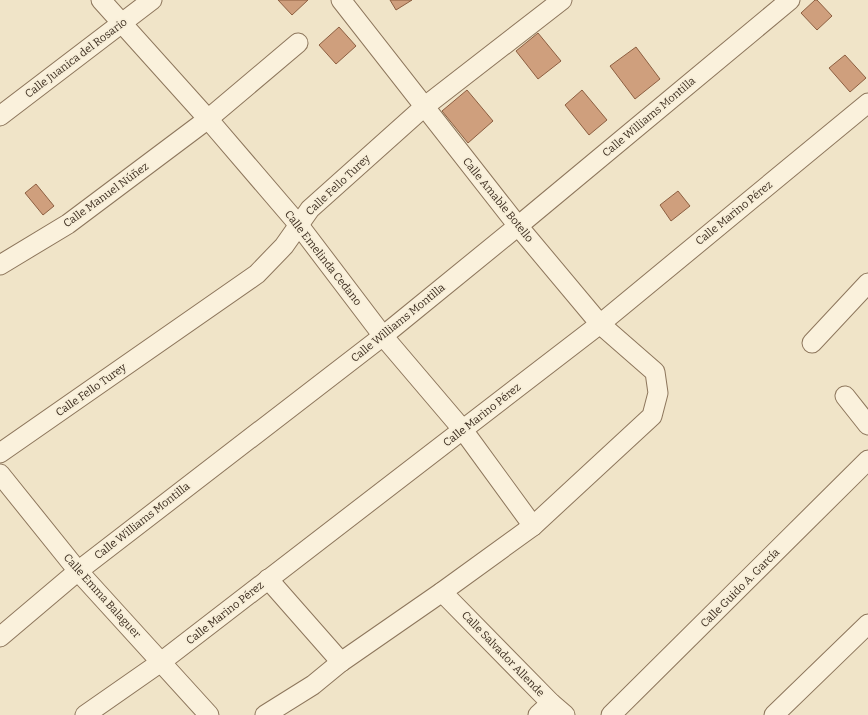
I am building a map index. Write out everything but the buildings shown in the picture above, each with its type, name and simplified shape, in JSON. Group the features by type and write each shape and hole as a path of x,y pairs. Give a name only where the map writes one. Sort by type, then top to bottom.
{"street":[{"name":"Calle Emelinda Cedano","path":"102,0 208,119 298,224 383,336 463,430 533,526"},
{"name":"Calle Juanica del Rosario","path":"0,116 152,0"},
{"name":"Calle Fello Turey","path":"0,453 257,274 284,246 310,208 424,107 562,0"},
{"name":"Calle Williams Montilla","path":"0,637 78,571 383,336 790,0"},
{"name":"Calle Amable Botello","path":"347,2 424,107 518,226 600,324 655,372 658,393 652,416 533,526"},
{"name":"Calle Manuel Núñez","path":"0,266 68,224 208,119 298,43"},
{"name":"Calle Marino Pérez","path":"85,715 161,662 600,324 868,102"},
{"path":"812,343 868,283"},
{"path":"845,396 868,425"},
{"name":"Calle Guido A. García","path":"611,715 868,460"},
{"name":"Calle Emma Balaguer","path":"0,474 78,571 209,715"},
{"path":"265,715 313,685 341,662 442,592 533,526"},
{"path":"268,579 341,662"},
{"name":"Calle Salvador Allende","path":"442,592 551,711"},
{"path":"774,715 868,624"}]}
